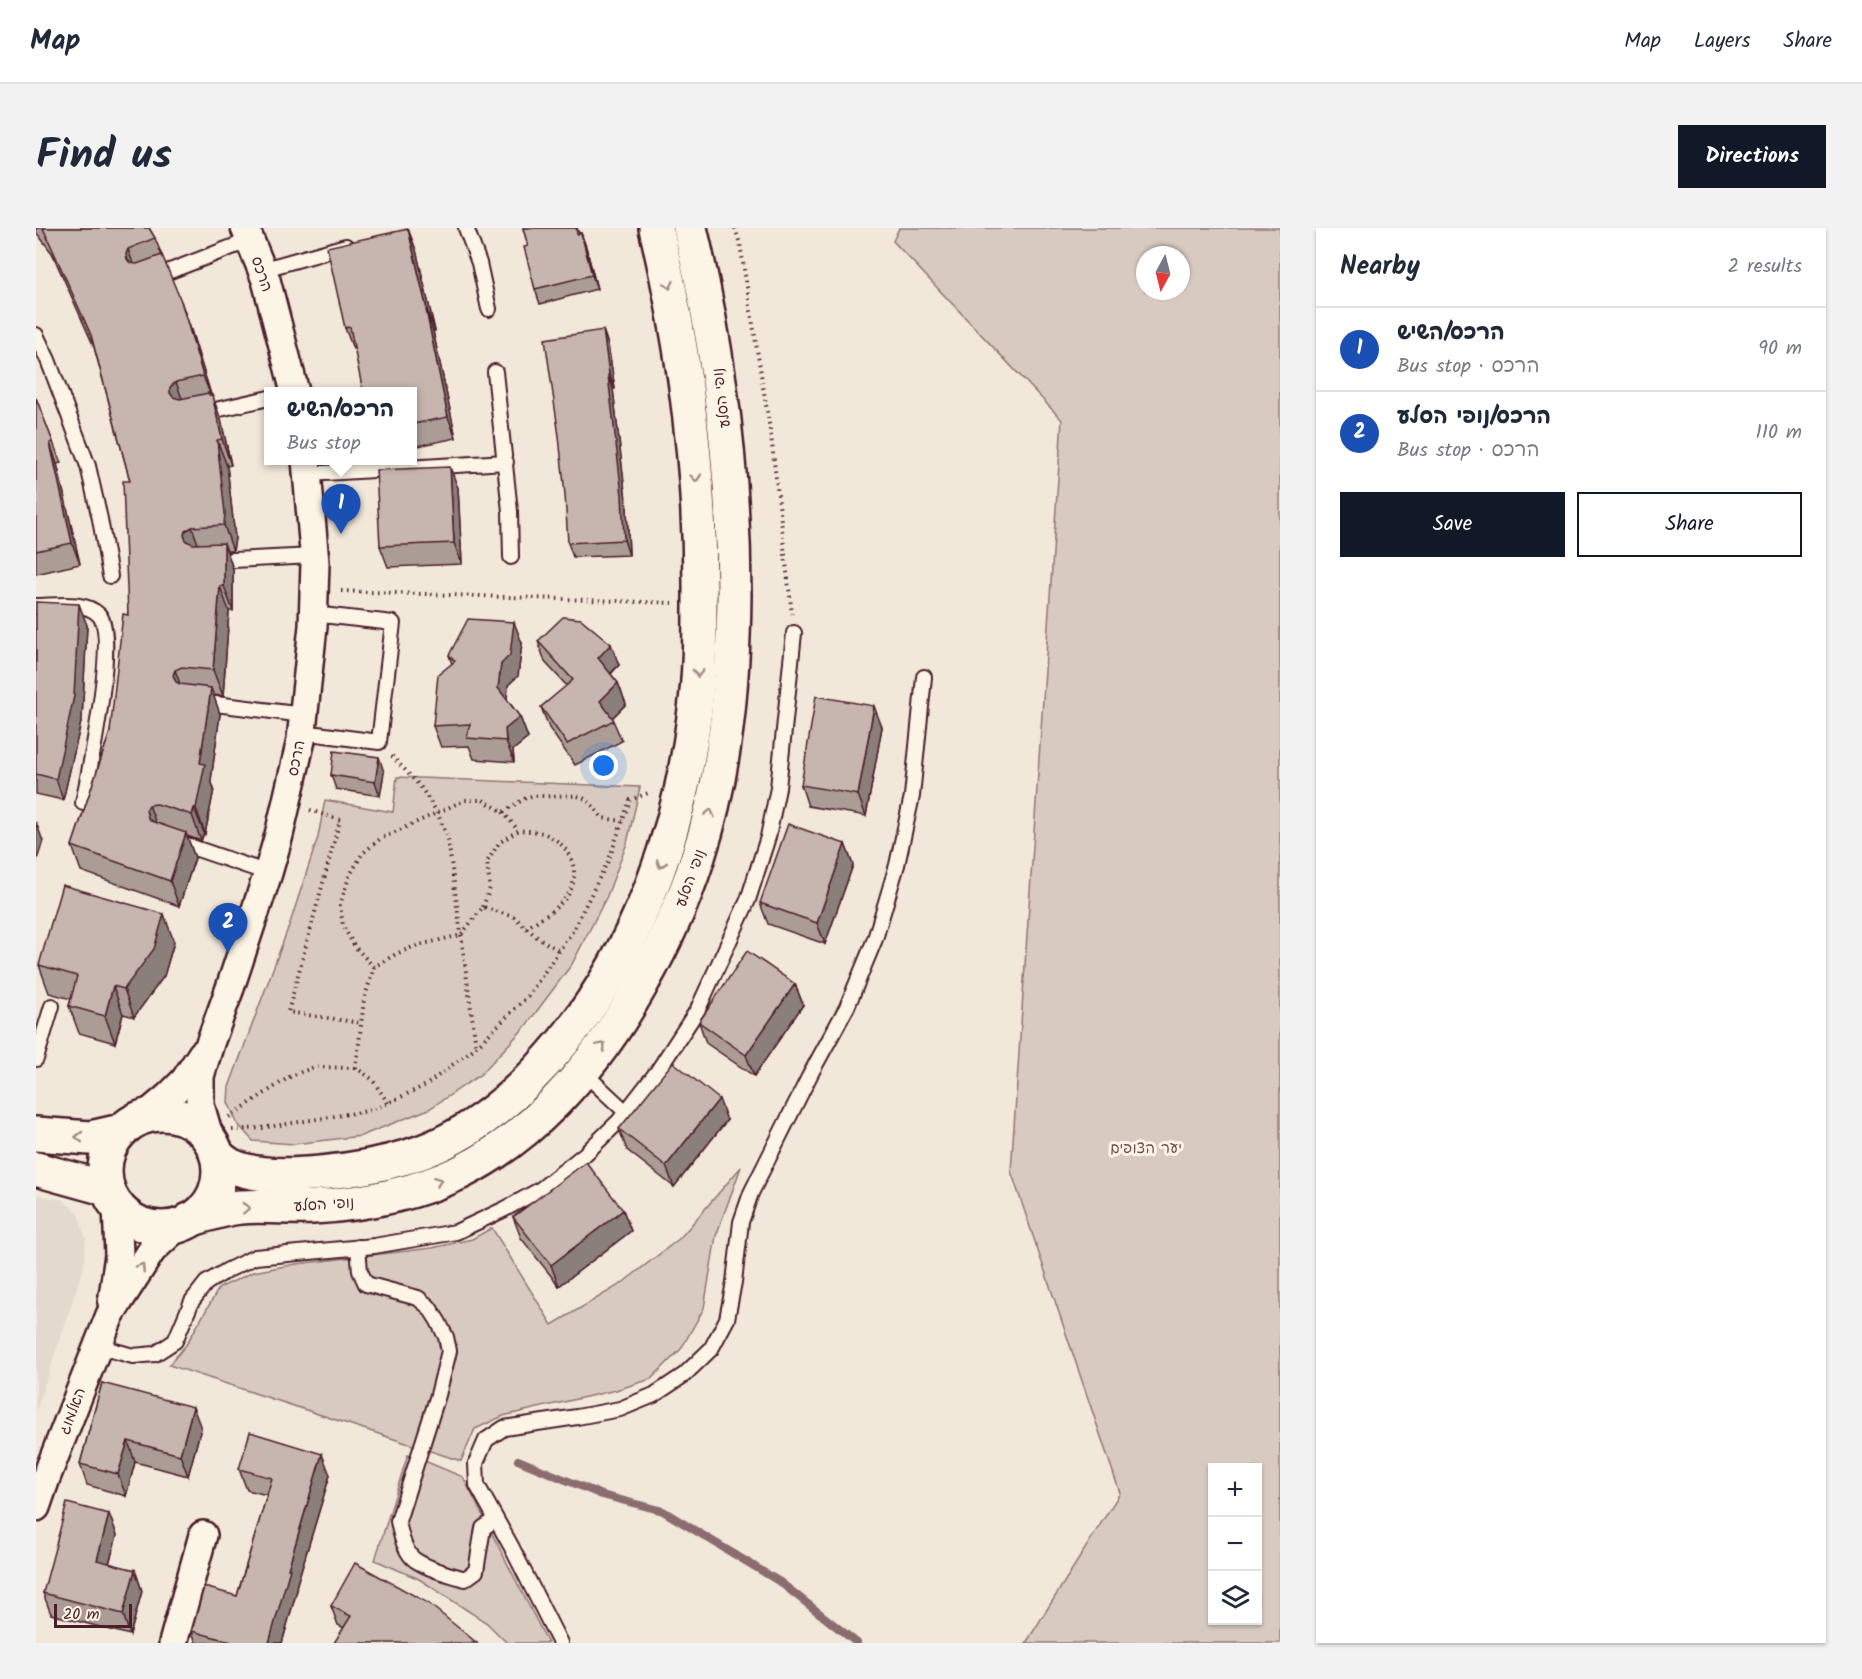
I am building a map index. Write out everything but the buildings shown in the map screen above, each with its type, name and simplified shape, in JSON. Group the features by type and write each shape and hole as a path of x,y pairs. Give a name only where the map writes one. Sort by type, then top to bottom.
{"street":[{"name":"נופי הסלע","path":"212,1143 232,1166 246,1171 269,1174 339,1172 426,1151 448,1141 489,1115 528,1082 582,1019 626,946 656,878 667,845 684,779 697,688 700,523 686,382 656,228"},
{"name":"נופי הסלע","path":"185,1222 221,1210 243,1207 309,1207 380,1198 438,1182 464,1170 524,1130 552,1105 609,1038 655,962 687,890 699,854 714,798 732,679 733,522 730,481 718,368 708,306 690,228"},
{"name":"הרכס","path":"247,234 277,320 294,387"},
{"name":"הרכס","path":"212,1143 200,1105 200,1076 268,873 287,802 303,724 314,602 314,556 307,467"},
{"name":"הרכס","path":"132,1124 169,1096 185,1080 210,1043"},
{"path":"36,1134 90,1138 159,1114 175,1115 189,1121 202,1130 212,1143 219,1171 217,1186 211,1200 201,1211 185,1222 163,1228 146,1225 130,1218 112,1198 104,1174 106,1158 112,1143 132,1124"},
{"path":"36,1169 112,1198"},
{"name":"האלמוג","path":"110,1315 120,1255 112,1198"},
{"name":"האלמוג","path":"36,1507 45,1460 110,1315 152,1250 185,1222"},
{"path":"173,1643 203,1535"}],"lane":[{"path":"466,228 479,263 489,309"},
{"path":"144,281 247,234"},
{"path":"261,270 354,244"},
{"path":"36,335 48,360 88,466 110,576"},
{"path":"495,372 510,511 510,557"},
{"path":"188,416 264,399"},
{"path":"417,464 506,462"},
{"path":"307,467 387,465"},
{"path":"202,561 314,556"},
{"path":"191,701 379,742 393,623 314,602"},
{"path":"36,606 89,608 100,616 106,635 96,729 83,803"},
{"path":"97,1346 133,1356 155,1354 175,1341 192,1301 206,1283 255,1257 358,1247 456,1232 541,1189 585,1154 626,1112 657,1072 699,1009 748,900 768,837 778,788 794,633"},
{"path":"560,1643 477,1485 476,1463 486,1440 504,1428 577,1418 620,1409 654,1395 684,1375 711,1349 727,1319 741,1222 751,1193 847,1007 875,939 897,865 912,796 924,677"},
{"path":"164,838 268,873"},
{"path":"36,1059 52,1006"},
{"path":"582,1071 626,1112"},
{"path":"358,1247 360,1271 366,1284 418,1298 429,1307 438,1321 446,1336 449,1351 438,1395 398,1521 406,1546 414,1559 443,1573 465,1579 476,1571 483,1528 495,1520"}],"path":[{"path":"735,228 740,244 771,436 794,633"},
{"path":"314,602 700,604"},
{"path":"379,742 420,786 437,812 447,839 476,1047"},
{"path":"212,1143 262,1128 373,1110 426,1085 476,1047 528,996 572,932 609,859 630,800 684,779"},
{"path":"503,812 531,796 567,794 579,796 592,803 602,818 623,821"},
{"path":"374,967 355,947 343,926 340,905 349,877 362,854 380,839 465,800 483,800 503,812 519,830"},
{"path":"287,802 340,820 288,1012 361,1023"},
{"path":"356,1068 364,1000 374,967 415,946 461,935 483,907 490,888 487,862 499,843 519,830 543,833 563,845 573,860 574,884 562,903 526,928"},
{"path":"483,907 514,917 559,951"},
{"path":"212,1143 291,1076 314,1067 356,1068 372,1078 388,1103"}],"shaded area":[{"path":"36,1195 63,1200 78,1213 86,1239 84,1266 36,1412"}],"green space":[{"name":"יער הצופים","path":"899,228 1280,228 1280,1643 1026,1643 1120,1493 1011,1171 1062,420 893,241"},
{"path":"397,777 640,787 627,843 607,896 572,964 525,1027 481,1074 429,1109 361,1136 294,1144 253,1141 237,1123 228,1102 229,1087 290,923 318,837 325,800 393,812"},
{"path":"741,1167 716,1236 704,1308 681,1349 651,1379 616,1390 503,1416 475,1429 461,1461 169,1365 186,1345 219,1288 253,1272 296,1264 432,1248 472,1239 492,1228 552,1325 621,1284 680,1238"},
{"path":"408,1454 463,1477 548,1643 507,1643 487,1623 419,1579 375,1560"}],"waterway":[{"path":"518,1460 602,1495 663,1511 780,1582 857,1643"}],"place":[{"name":"הרכס/השיש","path":"341,534"},
{"name":"הרכס/נופי הסלע","path":"228,953"}]}
